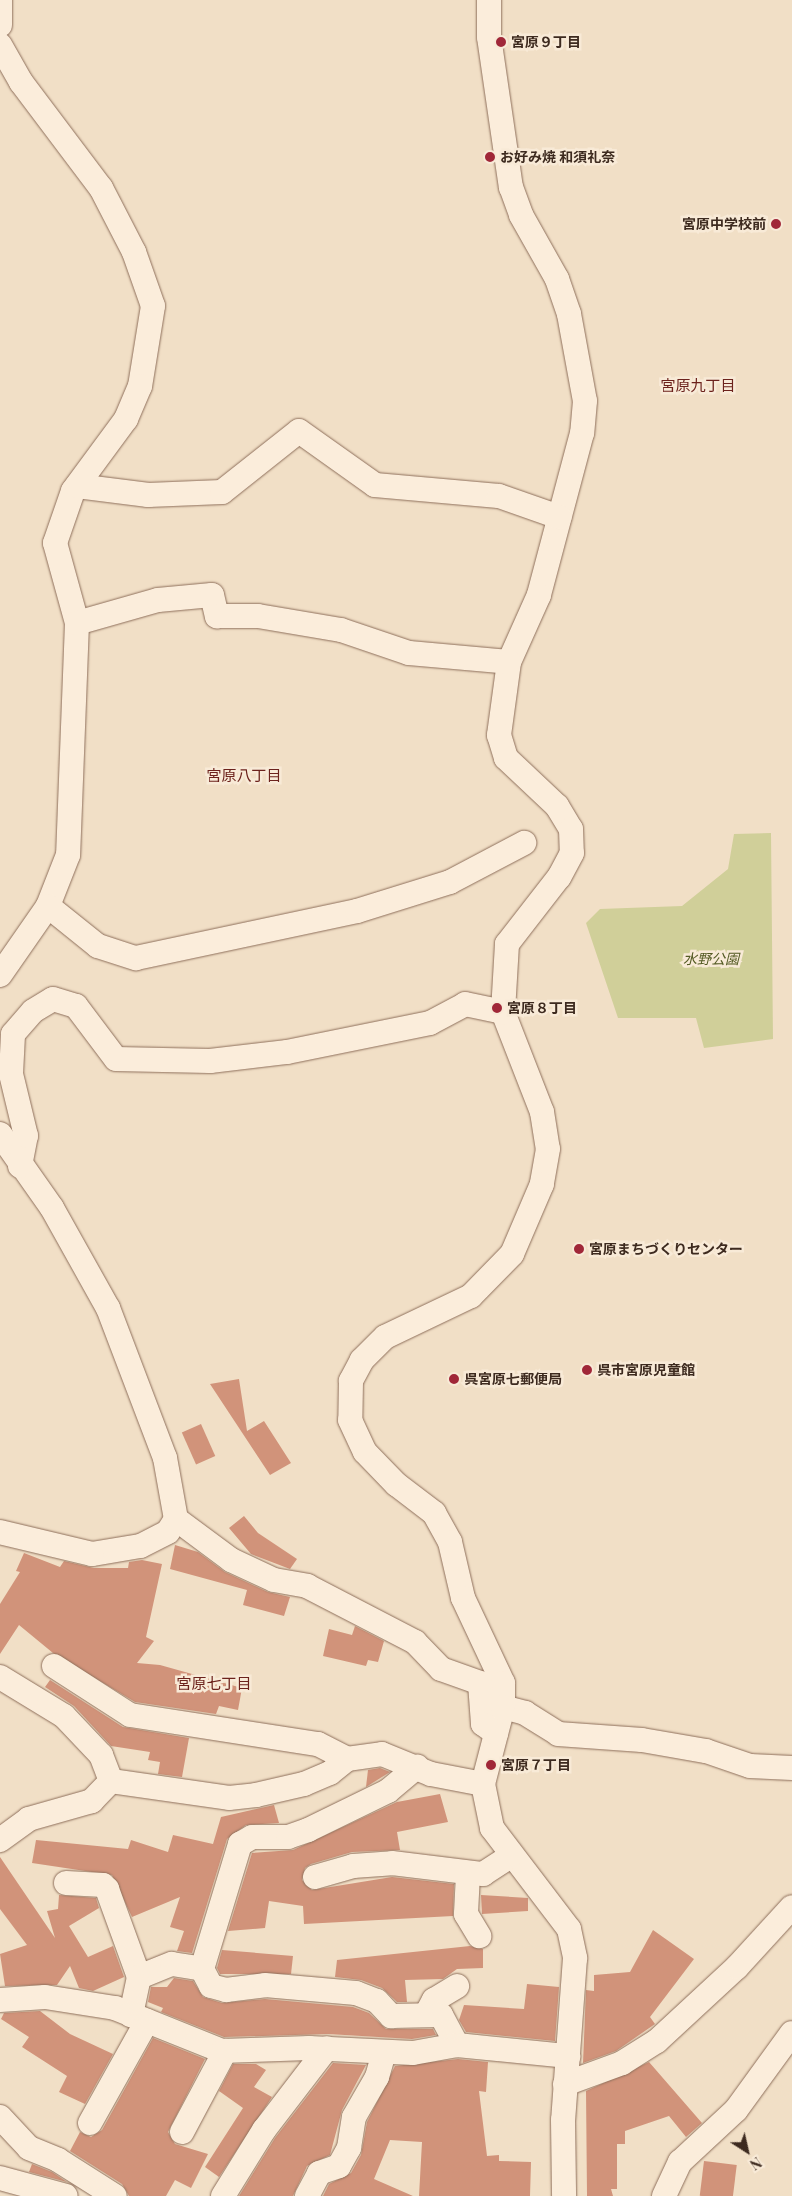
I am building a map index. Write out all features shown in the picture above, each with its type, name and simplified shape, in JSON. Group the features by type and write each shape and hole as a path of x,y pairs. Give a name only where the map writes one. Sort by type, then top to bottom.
{"street":[{"path":"0,0 0,24"},
{"path":"489,0 489,37 510,187 570,314 585,401 582,433 539,595 509,662 499,735 506,758 557,806 571,829 572,853 559,877 507,944 503,1012 542,1112 548,1149 542,1184 512,1254 498,1273 470,1296 385,1338 362,1360 351,1381 350,1420 365,1452 434,1513 450,1542 462,1598 503,1683 503,1707 483,1784 492,1828 511,1856 569,1929 574,1994 565,2084 564,2196"},
{"path":"0,45 21,82 101,188 134,252 152,306 140,386 126,420 77,486 55,543 77,623 68,855 48,906 0,975"},
{"path":"77,486 148,495 222,492 299,431 375,485 498,496 559,517"},
{"path":"77,623 158,600 212,595 217,616 258,616 341,630 409,653 509,662"},
{"path":"48,906 98,946 136,958 357,911 450,882 524,843"},
{"path":"20,1166 26,1136 11,1074 13,1034 33,1011 53,998 76,1006 116,1059 210,1061 287,1052 430,1023 465,1004 503,1012"},
{"path":"0,1134 20,1166 52,1208 108,1308 165,1458 176,1519 168,1532 140,1546 92,1554 0,1532"},
{"path":"176,1519 231,1560 274,1580 307,1586 415,1642 441,1669 480,1683 483,1724 496,1733"},
{"path":"54,1666 130,1715 318,1744 347,1759"},
{"path":"0,1677 64,1716 101,1755 111,1781"},
{"path":"503,1707 525,1713 558,1734 642,1740 706,1751 750,1766 792,1768"},
{"path":"111,1781 230,1798 256,1796 304,1784 330,1773 347,1759 382,1754 417,1767 483,1784"},
{"path":"417,1767 381,1795 308,1830 288,1837 252,1837 240,1844 202,1969 211,1986 226,1990 265,1985 356,1993 377,2001 391,2016 428,2013 441,2015 457,2045"},
{"path":"0,1840 29,1819 92,1801 111,1781"},
{"path":"315,1877 375,1863 419,1863 468,1874 483,1874 511,1856"},
{"path":"468,1874 466,1914 480,1936"},
{"path":"66,1884 103,1885 107,1889 139,1977 139,2018 90,2123"},
{"path":"565,2084 622,2063 657,2041 737,1967 792,1907"},
{"path":"139,1977 172,1964 202,1969"},
{"path":"428,2013 434,2000 457,1986"},
{"path":"0,2000 45,1997 139,2018 226,2051 327,2048 384,2052 457,2045 568,2056"},
{"path":"664,2196 680,2162 736,2110 792,2033"},
{"path":"224,2196 264,2130 327,2048"},
{"path":"182,2132 226,2051"},
{"path":"307,2196 319,2173 339,2166 349,2148 354,2117 377,2077 384,2052"},
{"path":"0,2117 29,2148 58,2160 115,2196"},
{"path":"29,2148 11,2185 66,2196"}],"green space":[{"name":"水野公園","path":"771,833 773,1039 704,1048 696,1018 618,1018 586,923 600,909 682,906 728,869 734,834"}],"building":[{"path":"239,1379 247,1431 264,1421 291,1463 270,1475 210,1384"},
{"path":"201,1424 215,1456 196,1465 182,1433"},
{"path":"244,1516 258,1533 297,1559 290,1569 251,1554 229,1528"},
{"path":"175,1545 198,1552 225,1572 268,1592 290,1597 284,1616 243,1605 247,1590 170,1569"},
{"path":"24,1553 60,1567 64,1561 94,1568 128,1568 129,1562 142,1560 162,1564 146,1637 154,1641 137,1663 160,1665 242,1688 238,1710 219,1706 216,1714 135,1702 53,1653 19,1625 0,1654 0,1604 20,1572 16,1571"},
{"path":"355,1626 384,1641 378,1662 368,1660 366,1666 323,1656 329,1629 352,1635"},
{"path":"50,1680 123,1727 189,1738 182,1777 158,1774 160,1762 148,1760 150,1752 111,1746 74,1706 45,1687"},
{"path":"380,1768 390,1772 366,1787 368,1770"},
{"path":"440,1794 448,1822 397,1832 400,1850 352,1852 311,1864 305,1868 302,1880 312,1890 392,1877 454,1884 453,1916 304,1924 303,1906 269,1901 265,1928 228,1931 252,1853 293,1850 397,1802"},
{"path":"274,1805 279,1823 246,1825 227,1839 192,1953 177,1951 184,1931 170,1927 180,1897 132,1917 112,1875 32,1863 36,1840 128,1849 131,1840 168,1852 173,1835 213,1844 221,1817"},
{"path":"0,1857 55,1938 47,1911 58,1909 59,1895 96,1898 99,1908 69,1926 88,1957 113,1946 124,1977 93,1991 79,1988 70,1966 57,1985 5,1986 0,1954 27,1945 0,1909"},
{"path":"481,1895 528,1898 528,1911 482,1914"},
{"path":"653,1930 694,1959 650,2017 655,2024 616,2051 583,2063 586,1990 594,1991 594,1975 630,1972"},
{"path":"470,1946 483,1949 483,1968 457,1969 443,1979 405,1980 407,2002 397,2002 382,1988 361,1980 335,1977 337,1960"},
{"path":"222,1950 293,1956 291,1974 220,1974 217,1968"},
{"path":"174,1978 193,1981 203,1997 222,2003 265,1999 353,2007 369,2013 386,2029 433,2029 436,2035 412,2039 328,2034 224,2037 161,2012 163,2008 148,2002 151,1987 167,1987"},
{"path":"527,1984 559,1987 555,2041 466,2032 459,2020 464,2005 524,2009"},
{"path":"40,2011 70,2034 113,2054 85,2104 59,2092 67,2076 22,2047 29,2037 1,2019 4,2013"},
{"path":"153,2038 205,2059 168,2132 175,2144 208,2154 191,2188 175,2180 166,2196 129,2196 122,2184 70,2151 80,2132 91,2137 102,2130"},
{"path":"458,2059 488,2062 486,2092 479,2091 487,2156 499,2155 499,2161 531,2162 530,2196 419,2196 422,2142 390,2140 374,2179 413,2196 323,2196 329,2184 351,2173 361,2155 367,2122 395,2066"},
{"path":"649,2062 702,2123 686,2137 669,2116 625,2131 625,2144 617,2144 617,2189 611,2189 613,2196 587,2196 586,2091"},
{"path":"333,2063 366,2065 342,2110 330,2155 307,2166 293,2196 239,2196 275,2138"},
{"path":"233,2064 256,2064 266,2070 254,2087 272,2097 219,2177 205,2167 243,2108 219,2091"},
{"path":"704,2161 737,2165 733,2196 700,2196"},
{"path":"32,2164 52,2172 67,2182 29,2172"}],"place":[{"name":"宮原９丁目","path":"501,42"},
{"name":"お好み焼 和須礼奈","path":"490,157"},
{"name":"宮原中学校前","path":"776,224"},
{"name":"宮原８丁目","path":"497,1008"},
{"name":"宮原まちづくりセンター","path":"579,1249"},
{"name":"呉市宮原児童館","path":"587,1370"},
{"name":"呉宮原七郵便局","path":"454,1379"},
{"name":"宮原７丁目","path":"491,1765"}],"district":[{"name":"宮原九丁目","path":"698,386"},
{"name":"宮原八丁目","path":"244,776"},
{"name":"宮原七丁目","path":"214,1684"}]}
